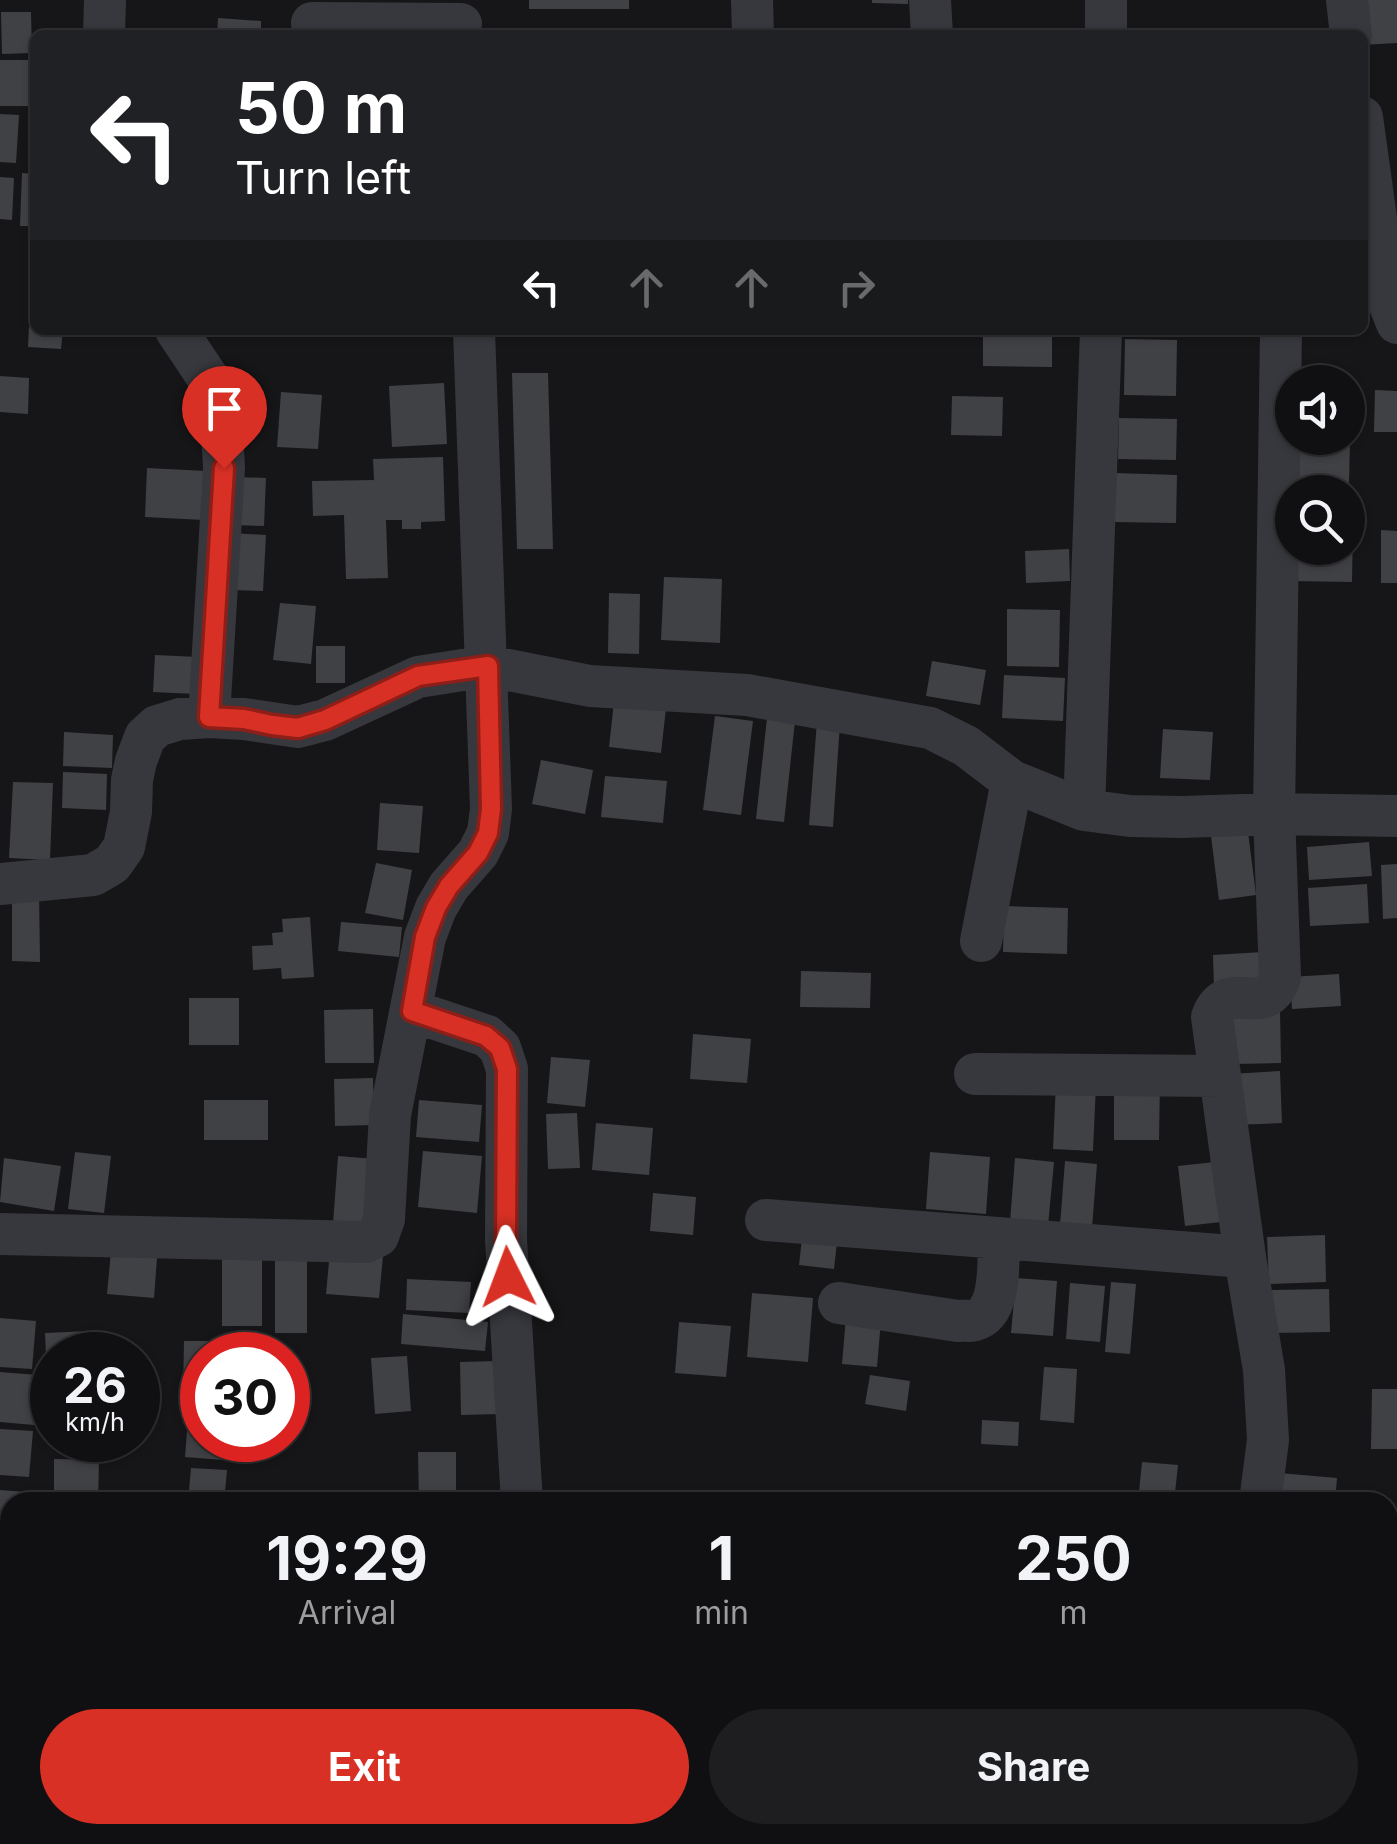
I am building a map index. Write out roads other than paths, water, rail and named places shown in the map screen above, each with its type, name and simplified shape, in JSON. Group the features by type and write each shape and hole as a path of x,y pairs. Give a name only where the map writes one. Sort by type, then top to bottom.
{"street":[{"path":"104,30 105,0"},
{"path":"752,0 754,30"},
{"path":"930,0 932,30"},
{"path":"1106,0 1106,30"},
{"path":"1347,0 1351,30"},
{"path":"312,23 461,20"},
{"path":"1368,161 1387,298 1397,323"},
{"path":"179,335 210,380 222,430 224,468 209,717"},
{"path":"0,1234 366,1242 378,1236 384,1219 390,1115 425,937 449,886 478,853 488,833 491,809 474,335"},
{"path":"1084,810 1100,335"},
{"path":"1261,1492 1268,1408 1212,1018 1217,1005 1226,999 1267,996 1276,991 1280,977 1274,814 1281,335"},
{"path":"0,884 93,874 112,864 124,847 132,780 145,737 157,726 209,717 298,728 325,720 418,676 488,666 590,686 747,696 930,728 966,746 1012,781 1084,810 1130,816 1397,816"},
{"path":"981,941 1012,781"},
{"path":"412,1011 486,1036 500,1048 507,1069 506,1240 521,1492"},
{"path":"975,1074 1220,1076"},
{"path":"766,1220 1245,1256"},
{"path":"839,1303 977,1320 991,1309 997,1286 999,1238"}]}
